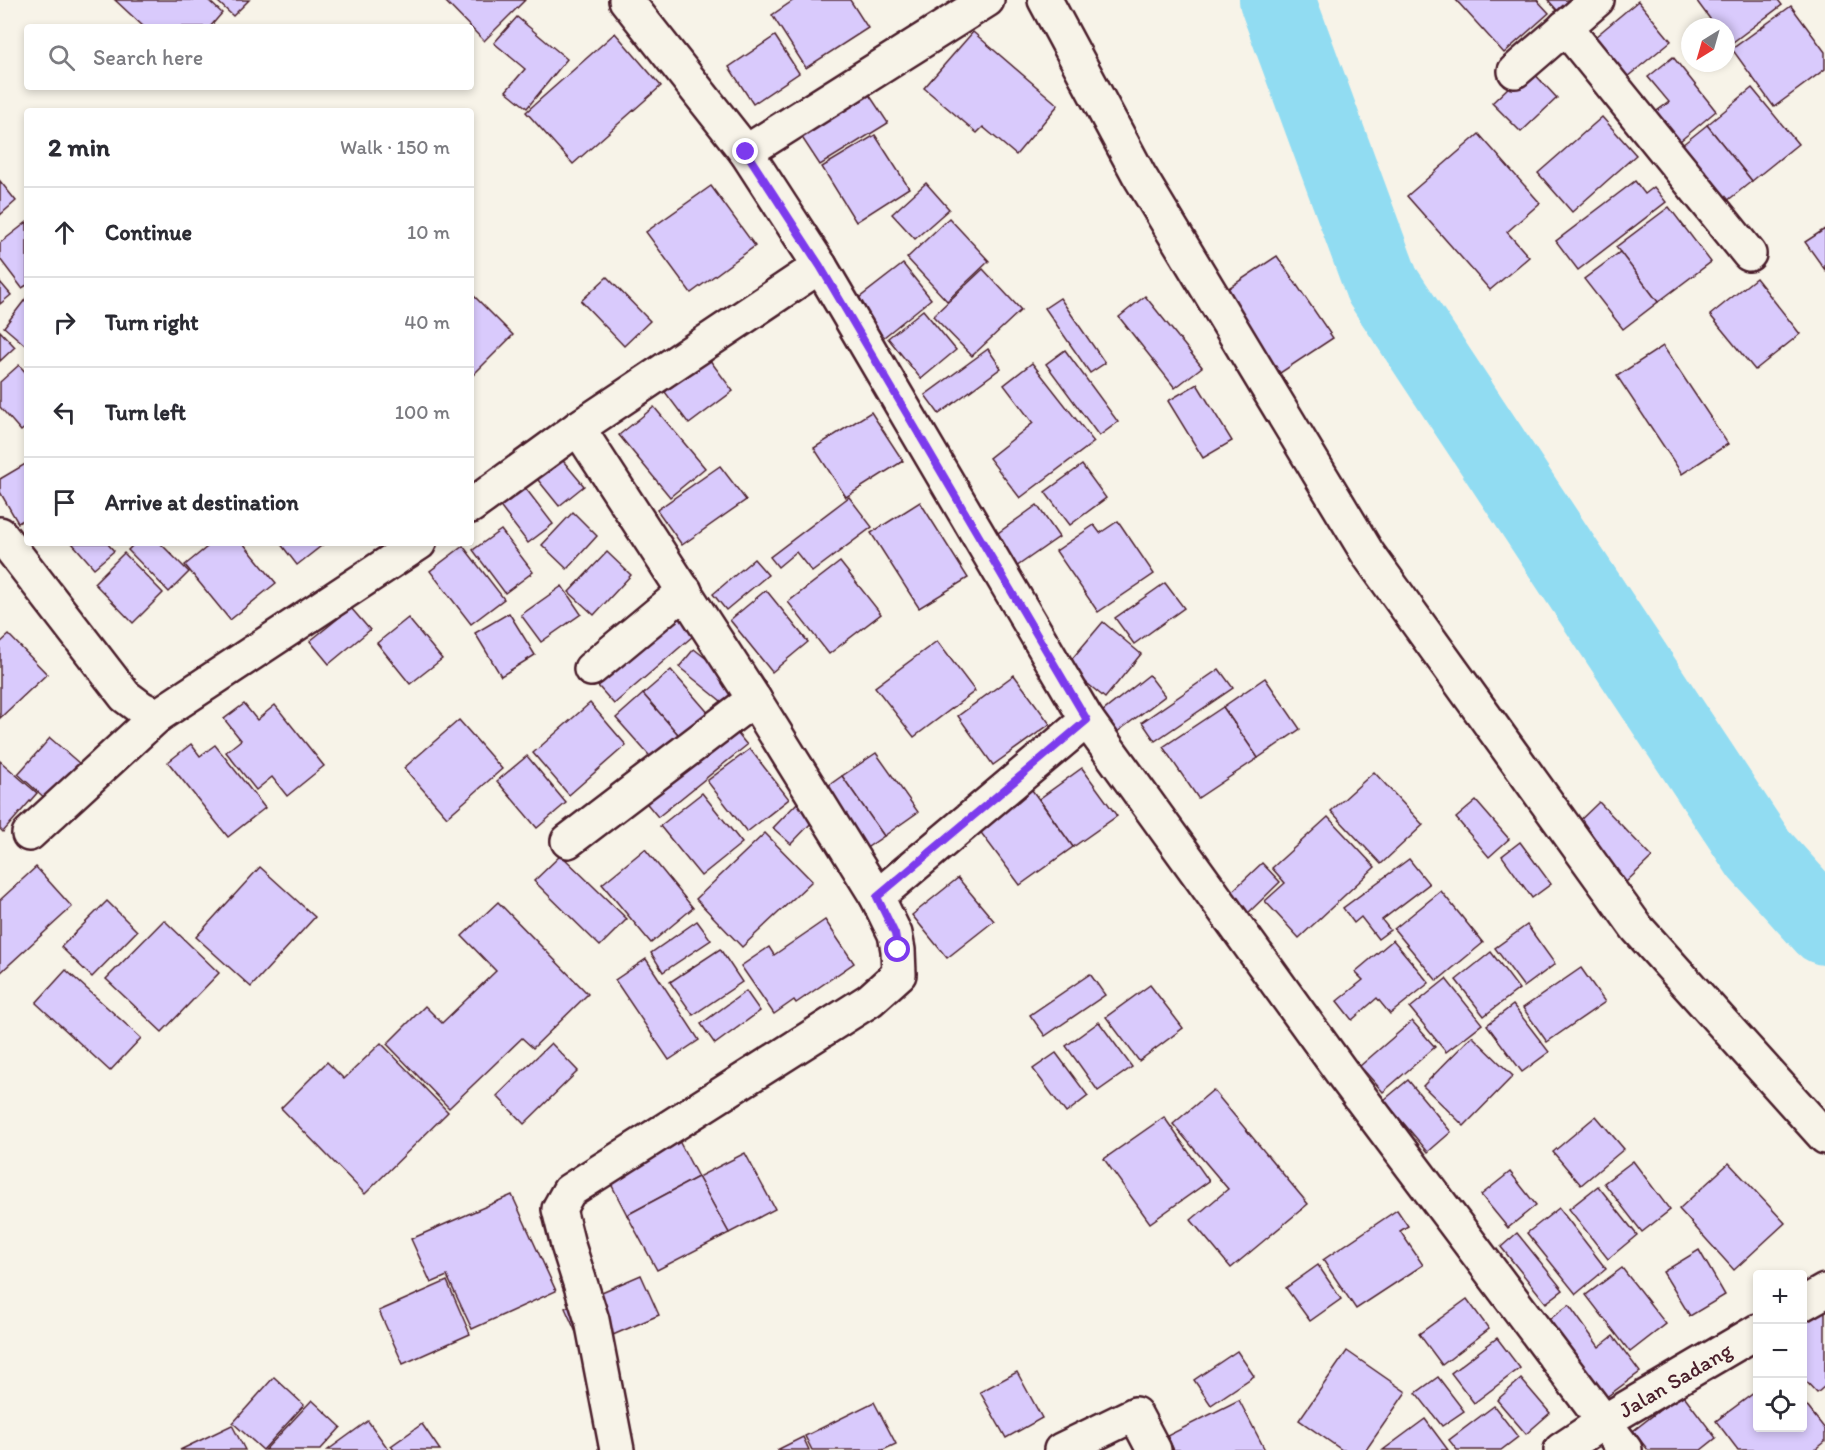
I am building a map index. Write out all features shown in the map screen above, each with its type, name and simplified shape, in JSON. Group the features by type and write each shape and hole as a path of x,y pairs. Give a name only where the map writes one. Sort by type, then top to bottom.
{"street":[{"path":"626,0 746,152 820,266 1087,720 1352,1086 1624,1450"},
{"path":"746,152 987,0"},
{"path":"1045,0 1139,175 1368,554 1637,928 1825,1137"},
{"path":"1515,71 1597,0"},
{"path":"1565,27 1749,254"},
{"path":"474,504 578,428 820,266"},
{"path":"578,428 754,699 877,897 895,934 899,974 870,1000 568,1191 559,1209 592,1320 617,1450"},
{"path":"0,534 125,696 141,708 158,716"},
{"path":"29,834 158,716 415,546"},
{"path":"591,669 685,591"},
{"path":"568,841 754,699"},
{"path":"877,897 1087,720"},
{"path":"1807,1302 1825,1291"},
{"name":"Jalan Sadang","path":"1561,1450 1603,1422 1753,1334"},
{"path":"1061,1450 1135,1414 1154,1450"}],"building":[{"path":"115,0 208,0 222,13 213,24 141,24"},
{"path":"216,0 249,0 233,16"},
{"path":"448,0 525,0 484,41 474,31 474,24 467,24 446,2"},
{"path":"794,0 850,0 868,28 806,68 772,15"},
{"path":"1456,0 1537,0 1549,13 1504,53"},
{"path":"1548,0 1584,0 1564,18"},
{"path":"1696,0 1778,0 1782,5 1735,40 1735,18 1709,18"},
{"path":"1638,1 1671,41 1616,86 1583,47"},
{"path":"1791,6 1825,52 1825,69 1774,107 1735,53 1735,47"},
{"path":"517,17 567,59 527,108 506,91 525,69 494,43"},
{"path":"973,32 1058,105 1016,155 983,127 977,133 924,88"},
{"path":"615,33 661,86 573,164 526,112"},
{"path":"775,36 799,73 753,104 729,67"},
{"path":"1673,57 1681,67 1681,72 1685,72 1716,111 1674,146 1650,116 1669,102 1648,77"},
{"path":"1529,68 1557,98 1521,132 1492,103"},
{"path":"1752,88 1798,144 1752,181 1707,125"},
{"path":"868,93 888,123 820,165 801,136"},
{"path":"1602,117 1636,155 1572,212 1538,173"},
{"path":"1707,125 1752,181 1717,209 1672,153"},
{"path":"1479,134 1540,203 1507,232 1529,257 1490,290 1407,196"},
{"path":"875,135 909,188 856,222 822,167"},
{"path":"0,181 16,201 0,215"},
{"path":"1635,181 1645,194 1654,187 1666,202 1578,270 1556,241"},
{"path":"926,183 949,209 915,239 892,214"},
{"path":"711,186 755,246 691,293 646,232"},
{"path":"1669,207 1711,262 1658,302 1616,247"},
{"path":"949,218 989,261 947,301 907,258"},
{"path":"24,224 24,287 22,288 0,259 0,243"},
{"path":"1825,229 1825,270 1805,242"},
{"path":"1620,252 1658,302 1623,329 1584,279"},
{"path":"1277,256 1333,338 1271,379 1215,297"},
{"path":"903,264 931,299 879,341 850,305"},
{"path":"983,269 1021,310 972,356 933,316"},
{"path":"607,277 650,321 624,346 581,301"},
{"path":"1756,278 1800,334 1755,370 1710,315"},
{"path":"0,282 11,295 0,304"},
{"path":"474,296 513,335 474,374"},
{"path":"1145,296 1202,367 1175,388 1119,317"},
{"path":"1060,298 1105,363 1090,373 1045,308"},
{"path":"24,301 24,344 4,327"},
{"path":"923,310 956,350 921,379 888,338"},
{"path":"0,331 15,347 0,361"},
{"path":"1663,346 1728,444 1682,474 1617,376"},
{"path":"988,349 1001,368 939,414 925,395"},
{"path":"1065,350 1118,422 1099,436 1046,364"},
{"path":"709,359 733,391 689,424 665,392"},
{"path":"1032,363 1094,442 1020,498 989,458 1033,423 1004,385"},
{"path":"19,365 24,371 24,428 21,431 0,407 0,382"},
{"path":"1197,384 1232,441 1203,458 1168,401"},
{"path":"654,407 705,468 670,497 619,435"},
{"path":"871,412 903,461 846,497 814,448"},
{"path":"554,450 584,486 559,506 530,470"},
{"path":"24,465 24,520 18,523 0,492 0,479"},
{"path":"1082,465 1106,498 1070,525 1045,492"},
{"path":"720,466 746,500 682,545 657,510"},
{"path":"520,481 553,524 528,543 495,500"},
{"path":"849,497 872,527 812,572 796,552 778,567 770,557"},
{"path":"920,502 968,578 919,608 871,533"},
{"path":"1037,505 1059,537 1013,569 991,538"},
{"path":"573,512 597,536 567,569 542,545"},
{"path":"1118,521 1154,574 1098,612 1056,551 1094,525 1100,533"},
{"path":"501,530 533,572 505,593 473,550"},
{"path":"75,546 110,546 114,551 94,568"},
{"path":"132,546 163,546 189,572 169,592 128,550"},
{"path":"208,546 245,546 276,583 230,620 185,565"},
{"path":"282,546 321,546 297,565"},
{"path":"463,546 504,599 471,624 430,571"},
{"path":"607,552 631,575 594,615 569,592"},
{"path":"124,553 163,593 133,623 94,583"},
{"path":"754,559 768,575 726,610 713,594"},
{"path":"840,562 881,614 829,654 788,602"},
{"path":"1165,583 1184,608 1134,644 1115,618"},
{"path":"562,586 581,614 541,642 521,615"},
{"path":"766,590 808,642 772,672 730,620"},
{"path":"677,604 700,630 614,704 591,678"},
{"path":"351,608 370,630 329,664 310,641"},
{"path":"509,613 535,655 501,676 475,633"},
{"path":"408,618 442,659 410,684 377,643"},
{"path":"1103,622 1141,654 1105,698 1066,666"},
{"path":"9,635 47,674 0,718 0,643"},
{"path":"937,641 975,691 914,737 875,687"},
{"path":"694,649 741,686 726,705 679,667"},
{"path":"1219,669 1233,688 1155,741 1142,722"},
{"path":"671,670 711,716 683,740 643,694"},
{"path":"1014,675 1050,724 993,765 958,716"},
{"path":"1149,675 1165,696 1117,732 1102,712"},
{"path":"1265,678 1300,729 1258,758 1223,707"},
{"path":"643,694 683,740 656,763 616,718"},
{"path":"590,703 626,745 569,795 533,753"},
{"path":"244,704 257,720 275,705 324,766 287,796 272,777 256,790 226,752 241,740 224,719"},
{"path":"1223,707 1258,758 1198,798 1163,747"},
{"path":"459,720 502,769 447,817 404,768"},
{"path":"727,721 747,745 658,817 638,793"},
{"path":"50,738 80,764 47,800 18,774"},
{"path":"191,744 200,756 215,745 265,808 228,837 168,762"},
{"path":"750,749 789,799 747,832 707,781"},
{"path":"876,753 918,812 884,836 842,776"},
{"path":"527,756 566,803 537,828 497,781"},
{"path":"0,761 37,793 3,832 0,829"},
{"path":"1082,768 1117,816 1073,847 1039,799"},
{"path":"1374,772 1423,825 1381,864 1331,811"},
{"path":"842,776 884,836 859,853 818,793"},
{"path":"1027,783 1073,847 1020,885 973,822"},
{"path":"702,793 742,843 701,876 660,826"},
{"path":"1476,801 1509,839 1489,857 1456,818"},
{"path":"798,802 815,819 791,844 773,828"},
{"path":"1599,802 1652,857 1625,883 1572,828"},
{"path":"1328,817 1375,867 1299,938 1265,901 1285,883 1272,868"},
{"path":"765,833 812,881 742,947 696,899"},
{"path":"1520,842 1551,884 1532,898 1502,856"},
{"path":"645,849 693,908 651,943 602,884"},
{"path":"561,855 627,919 600,946 534,881"},
{"path":"1409,859 1429,884 1382,920 1390,930 1378,939 1361,917 1354,923 1343,908"},
{"path":"1262,863 1280,882 1243,918 1224,899"},
{"path":"36,867 72,907 0,973 0,900"},
{"path":"260,867 315,917 251,987 196,937"},
{"path":"958,878 994,921 947,958 912,915"},
{"path":"1441,891 1483,943 1437,981 1394,929"},
{"path":"107,901 137,931 92,977 61,947"},
{"path":"498,902 588,994 533,1048 522,1038 449,1108 387,1044 425,1006 442,1023 496,971 462,936"},
{"path":"164,920 219,973 162,1032 106,979"},
{"path":"825,920 854,963 796,1003 794,1000 774,1014 741,966 769,947 774,955"},
{"path":"697,921 711,940 663,972 651,953"},
{"path":"1527,925 1555,964 1524,987 1495,948"},
{"path":"1393,940 1429,983 1390,1014 1377,998 1352,1020 1337,1001 1363,980 1355,972"},
{"path":"720,949 742,982 693,1015 670,982"},
{"path":"1491,952 1519,989 1484,1016 1456,980"},
{"path":"646,959 699,1040 669,1060 615,980"},
{"path":"1581,968 1605,1002 1547,1042 1523,1008"},
{"path":"66,970 141,1038 110,1071 36,1003"},
{"path":"1090,974 1105,995 1045,1036 1030,1015"},
{"path":"1446,979 1482,1024 1446,1052 1410,1008"},
{"path":"1150,985 1183,1028 1139,1061 1106,1017"},
{"path":"746,991 760,1011 715,1044 701,1024"},
{"path":"1513,1005 1549,1052 1522,1072 1487,1025"},
{"path":"1412,1021 1435,1047 1383,1092 1360,1066"},
{"path":"1099,1022 1132,1067 1098,1091 1066,1046"},
{"path":"1472,1036 1513,1076 1464,1126 1423,1086"},
{"path":"381,1043 448,1112 365,1194 281,1108 327,1062 344,1079"},
{"path":"551,1043 578,1071 524,1124 497,1096"},
{"path":"1056,1053 1088,1096 1066,1113 1033,1069"},
{"path":"1408,1080 1451,1132 1428,1152 1384,1100"},
{"path":"1213,1090 1308,1204 1231,1268 1191,1220 1228,1189 1173,1124"},
{"path":"1596,1116 1624,1149 1581,1185 1553,1152"},
{"path":"1164,1117 1209,1181 1150,1223 1104,1159"},
{"path":"679,1141 698,1177 627,1215 608,1178"},
{"path":"745,1153 775,1209 729,1233 698,1177"},
{"path":"1633,1161 1670,1210 1642,1232 1604,1183"},
{"path":"1729,1163 1785,1223 1734,1270 1679,1209"},
{"path":"1510,1172 1536,1205 1508,1228 1481,1195"},
{"path":"698,1177 729,1233 657,1270 627,1215"},
{"path":"1598,1186 1637,1235 1608,1259 1569,1209"},
{"path":"512,1195 556,1291 472,1329 447,1276 431,1283 411,1239"},
{"path":"1559,1208 1606,1269 1576,1294 1527,1233"},
{"path":"1397,1210 1408,1226 1400,1231 1423,1265 1356,1309 1323,1260"},
{"path":"1517,1233 1563,1290 1546,1303 1501,1247"},
{"path":"1699,1250 1725,1295 1690,1316 1663,1272"},
{"path":"1318,1265 1341,1299 1310,1321 1286,1288"},
{"path":"1622,1268 1666,1324 1630,1352 1586,1295"},
{"path":"641,1275 659,1315 583,1348 565,1308"},
{"path":"447,1281 470,1334 403,1364 379,1311"},
{"path":"1467,1299 1489,1329 1442,1365 1419,1334"},
{"path":"1569,1305 1599,1347 1613,1336 1640,1372 1601,1401 1543,1324"},
{"path":"1823,1307 1825,1309 1825,1386 1817,1393 1807,1382 1807,1320"},
{"path":"1497,1338 1520,1368 1474,1403 1451,1373"},
{"path":"1237,1351 1254,1376 1211,1405 1194,1380"},
{"path":"1347,1351 1406,1392 1366,1450 1342,1450 1299,1420"},
{"path":"1017,1372 1042,1418 1006,1438 980,1392"},
{"path":"274,1377 304,1405 263,1450 233,1423"},
{"path":"1438,1377 1464,1411 1442,1426 1416,1393"},
{"path":"1521,1379 1550,1413 1526,1434 1497,1400"},
{"path":"1682,1393 1716,1438 1701,1450 1648,1450 1633,1431"},
{"path":"1753,1394 1753,1432 1807,1432 1807,1406 1825,1429 1825,1442 1815,1450 1738,1450 1716,1421"},
{"path":"312,1400 341,1427 320,1450 265,1450"},
{"path":"1239,1400 1265,1450 1174,1450 1167,1436"},
{"path":"874,1402 896,1444 883,1450 812,1450 805,1436"},
{"path":"1494,1406 1518,1437 1501,1450 1457,1450 1449,1440"},
{"path":"1425,1419 1448,1450 1383,1450"},
{"path":"368,1421 389,1450 328,1450"},
{"path":"422,1424 440,1450 394,1450 391,1446"},
{"path":"232,1425 245,1450 180,1450"},
{"path":"803,1437 809,1450 777,1450"}],"waterway":[{"path":"1277,0 1382,285 1759,854 1825,927"}],"route":[{"path":"746,152 820,266 1087,720 877,897 895,934 898,950"}]}
